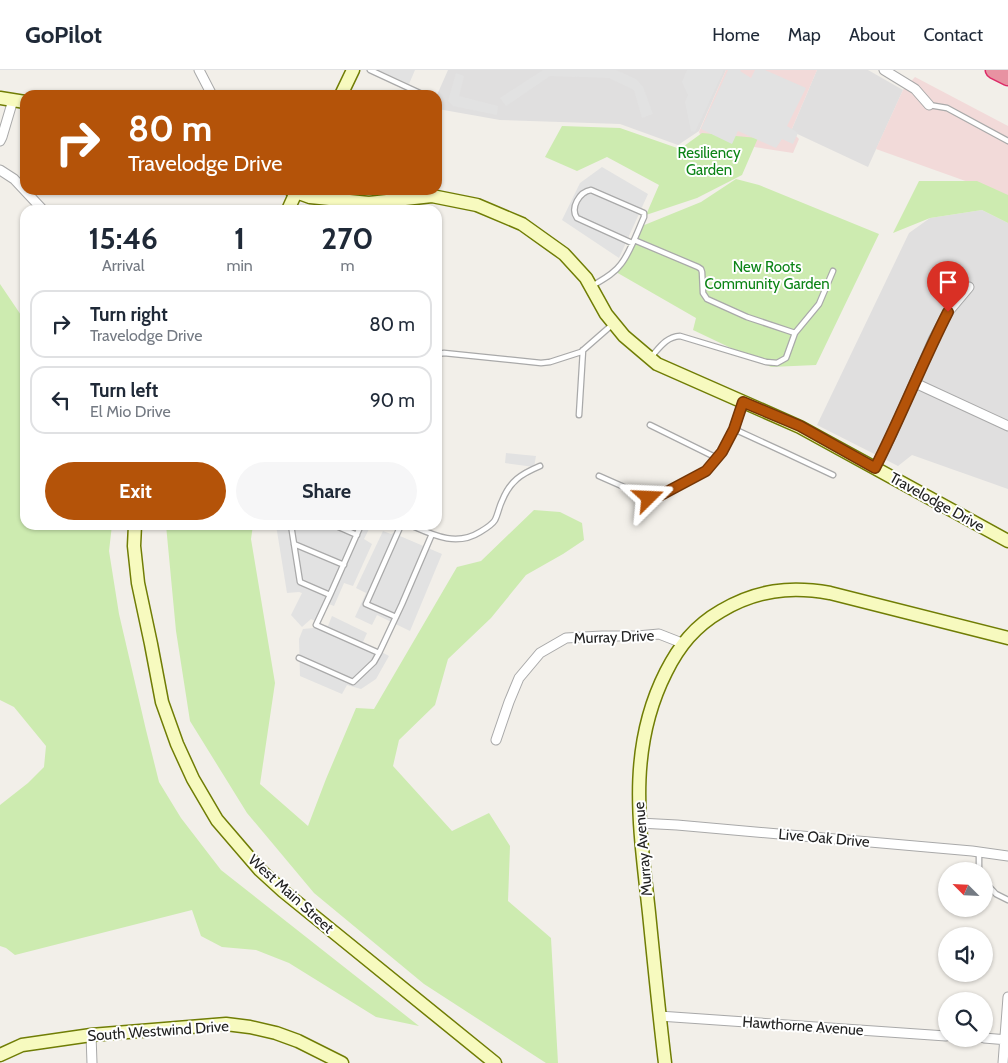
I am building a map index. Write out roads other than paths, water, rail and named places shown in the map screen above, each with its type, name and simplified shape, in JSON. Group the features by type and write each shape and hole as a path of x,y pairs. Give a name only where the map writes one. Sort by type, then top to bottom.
{"highway":[{"path":"994,70 1008,77"}],"street":[{"path":"199,70 209,90"},
{"path":"343,90 353,70"},
{"path":"884,70 915,89 929,105"},
{"path":"0,98 19,101 0,141"},
{"path":"0,170 20,185"},
{"path":"29,195 38,205"},
{"name":"Travelodge Drive","path":"305,195 369,203 432,196 477,205 522,224 564,254 586,278 606,314 624,336 657,364 800,426 1008,540"},
{"path":"875,468 934,338 948,312 969,287"},
{"path":"915,383 1008,426"},
{"name":"West Main Street","path":"135,530 135,565 162,702 177,744 193,779 217,820 260,870 283,891 495,1063"},
{"path":"682,643 704,622 744,599 772,592 801,589 830,593 1008,638"},
{"name":"Murray Drive","path":"496,740 519,678 540,653 566,638 659,634 682,643"},
{"name":"Murray Avenue","path":"665,1063 640,823 638,780 646,726 654,698 682,643"},
{"name":"Live Oak Drive","path":"640,823 1008,856"},
{"path":"1003,1063 1007,1040 1008,998"},
{"name":"Hawthorne Avenue","path":"659,1016 938,1035"},
{"name":"South Westwind Drive","path":"0,1055 22,1046 91,1035 226,1024 263,1029 298,1041 342,1063"},
{"path":"91,1035 92,1063"},
{"path":"993,1039 1007,1040"}],"lane":[{"path":"370,70 413,90"},
{"path":"929,105 947,108 1008,141"},
{"path":"591,287 622,264 633,241 644,217 644,213 591,190 586,190 581,194 574,209 574,214 577,218 633,241 698,267 702,272 703,293 707,299 747,317 795,333"},
{"path":"650,358 666,340 680,336 766,362 777,363 786,358 795,333 819,304 833,271"},
{"path":"442,353 541,363 550,362 581,352 614,323"},
{"path":"579,415 583,350"},
{"path":"599,476 649,498 661,495 706,471 722,452 734,429 743,402"},
{"path":"650,425 717,458"},
{"path":"734,429 833,475"},
{"path":"422,530 447,539 459,540 478,534 495,521 502,500 516,479 540,466"},
{"path":"292,530 300,582 330,595"},
{"path":"346,530 357,535"},
{"path":"359,530 316,625 379,653"},
{"path":"396,617 366,604 399,530"},
{"path":"299,658 353,682 374,662 379,653 432,534"},
{"path":"294,544 344,565"},
{"path":"979,852 979,862"},
{"path":"993,890 1008,900"}],"park label":[{"name":"Resiliency Garden","path":"709,162"},
{"name":"New Roots Community Garden","path":"767,276"}]}
